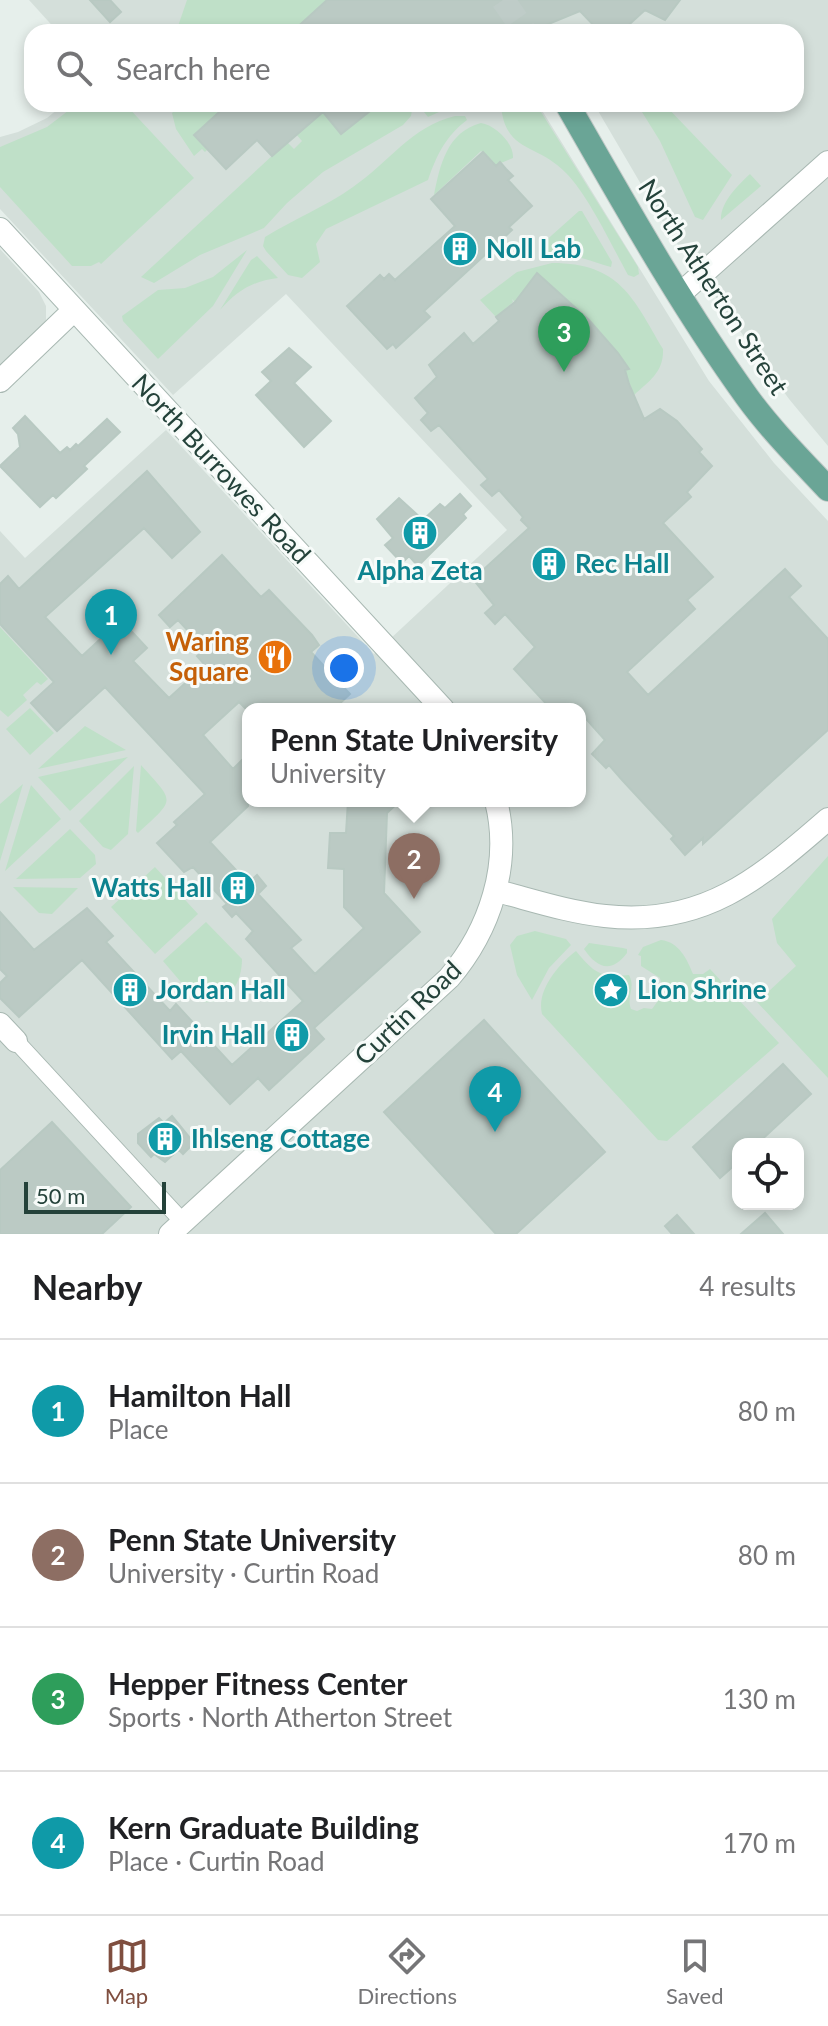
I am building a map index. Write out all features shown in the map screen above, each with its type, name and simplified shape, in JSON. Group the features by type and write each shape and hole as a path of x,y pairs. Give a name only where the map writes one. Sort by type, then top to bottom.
{"main road":[{"name":"North Atherton Street","path":"572,112 680,294 747,397 828,489"}],"street":[{"path":"680,294 828,162"},
{"name":"North Burrowes Road","path":"0,229 437,703"},
{"path":"0,381 74,310"},
{"path":"497,807 500,843 497,891 602,916 645,918 670,915 721,899 747,885 828,819"},
{"name":"Curtin Road","path":"176,1228 449,978 465,959 497,891"},
{"path":"0,1024 176,1228"}],"shaded area":[{"path":"29,0 473,0 489,24 51,24"},
{"path":"529,0 828,0 828,446 789,399 669,232 599,112 804,112 804,24 545,24"},
{"path":"54,112 543,112 709,381 774,463 828,521 828,1234 0,1234 0,531 25,558 166,430 374,654 507,530 286,294 173,395 0,209 0,137 18,132"},
{"path":"0,249 39,292 46,306 46,320 41,334 0,372"}],"green space":[{"path":"187,0 327,0 301,24 179,24"},
{"path":"67,112 132,112 194,178 101,264 72,266 0,187 0,147 47,127"},
{"path":"220,112 195,135 207,150 205,152 202,149 194,156 176,129 172,113"},
{"path":"323,112 341,133 370,112 412,112 403,125 323,172 264,228 200,255 154,283 141,277 287,142 294,149 302,141 296,134"},
{"path":"502,112 541,112 638,267 639,274 634,277 628,275 591,207 566,173 555,163 524,146 508,131"},
{"path":"642,112 672,112 732,175 703,220 695,217 660,141"},
{"path":"455,116 465,116 467,120 443,146 428,180 326,229 316,244 320,262 302,278 288,275 266,251 263,246 265,237 332,201 426,128"},
{"path":"481,123 503,136 513,158 496,165 481,151 434,195 447,151 460,134"},
{"path":"750,174 761,186 721,220 727,201"},
{"path":"582,211 612,262 611,267 570,255 544,255 539,252 542,244"},
{"path":"247,250 213,306 158,359 123,321 122,316 158,290 185,288 213,277"},
{"path":"257,256 278,278 246,288 220,310 251,260"},
{"path":"552,263 594,269 609,277 622,287 643,314 663,349 663,357 654,375 634,395 625,371 628,368 609,342 537,273 528,285 531,290 516,303 512,299 513,302 496,317 480,300 517,272"},
{"path":"0,627 48,679 41,685 37,682 23,695 27,700 8,717 0,710"},
{"path":"30,708 54,733 30,755 6,729"},
{"path":"85,726 126,750 38,769"},
{"path":"128,757 70,811 38,777"},
{"path":"141,765 165,794 166,800 165,806 138,833 136,831"},
{"path":"134,766 128,834 111,850 103,847 79,821"},
{"path":"23,784 0,861 0,804"},
{"path":"31,785 61,819 5,871"},
{"path":"70,829 95,855 96,864 80,878 16,879"},
{"path":"828,856 828,1078 757,1002 796,966 777,943 772,919"},
{"path":"155,867 198,914 155,954 111,907"},
{"path":"13,887 78,888 52,914 39,913"},
{"path":"206,922 242,959 239,978 230,993 224,998 207,1002 197,1001 163,961"},
{"path":"535,931 566,939 571,945 549,968 532,1000 517,975 510,945 517,936"},
{"path":"661,940 677,948 693,974 703,974 710,969 779,1043 667,1141 658,1140 542,1014 541,1005 550,978 576,951 605,975 629,975 632,984 631,1009 652,1009 663,994 660,978 641,966 641,956 638,955 643,947"},
{"path":"589,943 627,949 627,953 615,964 604,966 594,961 584,949"}],"building":[{"path":"90,0 110,0 121,12 110,22"},
{"path":"327,0 680,0 665,20 645,10 630,24 592,24 580,11 548,24 301,24"},
{"path":"219,112 323,112 272,156 257,140 226,169 194,135"},
{"path":"323,112 369,112 341,134"},
{"name":"Noll Lab","path":"483,152 496,166 500,162 513,176 508,180 532,206 509,227 512,230 424,311 430,317 396,348 393,344 387,349 347,306 380,275 384,279 389,274 395,280 455,226 431,199"},
{"name":"Rec Hall","path":"537,273 589,320 618,353 629,369 625,370 629,384 644,419 660,409 677,421 702,449 699,452 712,466 687,492 691,497 663,523 713,577 687,600 695,609 627,672 648,695 785,569 801,586 789,597 828,639 828,730 703,844 703,838 685,855 671,839 674,836 609,765 606,768 592,754 605,740 586,719 586,703 545,703 514,669 535,647 505,614 495,624 485,613 494,605 473,579 529,528 499,490 492,496 481,485 488,479 439,425 431,431 421,420 428,413 415,398 437,377 429,365 464,333 473,344 499,321 496,317 515,302"},
{"path":"289,348 311,367 294,383 331,421 304,447 256,395 271,381 262,372"},
{"path":"25,416 60,453 67,447 70,450 76,444 78,446 107,419 120,432 84,466 87,469 56,498 53,495 40,507 0,466 20,447 18,434 13,428"},
{"path":"147,471 200,532 172,558 144,528 45,617 82,656 121,620 147,648 133,661 169,698 205,665 197,656 205,649 178,620 170,627 159,615 222,555 261,597 269,590 312,635 319,645 311,652 350,694 340,703 242,705 239,702 203,735 233,769 242,760 242,807 247,807 210,842 248,883 257,875 266,886 258,894 301,940 291,948 315,974 364,928 344,907 344,869 328,868 330,833 346,833 348,807 394,807 387,813 384,893 420,932 314,1028 324,1039 269,1090 258,1078 230,1104 181,1051 172,1059 82,960 19,1017 0,998 0,983 7,976 0,969 0,912 34,950 87,908 113,936 106,942 170,1011 176,1004 232,1065 303,1001 246,939 253,931 236,913 232,917 223,907 227,904 193,867 184,872 157,843 177,825 174,822 205,794 105,687 57,731 31,703 54,682 0,624 0,584 8,576 19,589"},
{"name":"Alpha Zeta","path":"460,494 471,506 463,514 466,518 418,566 409,556 402,563 385,545 393,538 377,519 399,498 423,520 440,504 445,508"},
{"path":"484,1020 605,1152 516,1234 496,1234 384,1112"},
{"path":"783,1064 811,1094 763,1138 732,1138 732,1167 720,1178 693,1147"},
{"name":"Ihlseng Cottage","path":"172,1116 194,1143 183,1154 179,1150 165,1162 154,1154 151,1157 138,1143 138,1134 159,1118 164,1123"},
{"path":"52,1122 131,1207 102,1234 0,1234 0,1170"},
{"path":"765,1213 783,1234 741,1234"},
{"path":"677,1215 694,1234 672,1234 665,1226"}],"tunnel":[{"path":"503,0 520,24"}],"place":[{"name":"Noll Lab","path":"460,249"},
{"name":"Hepper Fitness Center","path":"564,372"},
{"name":"Alpha Zeta","path":"420,533"},
{"name":"Rec Hall","path":"549,564"},
{"name":"Hamilton Hall","path":"111,655"},
{"name":"Waring Square","path":"275,657"},
{"name":"Watts Hall","path":"238,888"},
{"name":"Penn State University","path":"414,899"},
{"name":"Jordan Hall","path":"130,990"},
{"name":"Lion Shrine","path":"611,990"},
{"name":"Irvin Hall","path":"292,1035"},
{"name":"Kern Graduate Building","path":"495,1132"},
{"name":"Ihlseng Cottage","path":"165,1139"}]}
